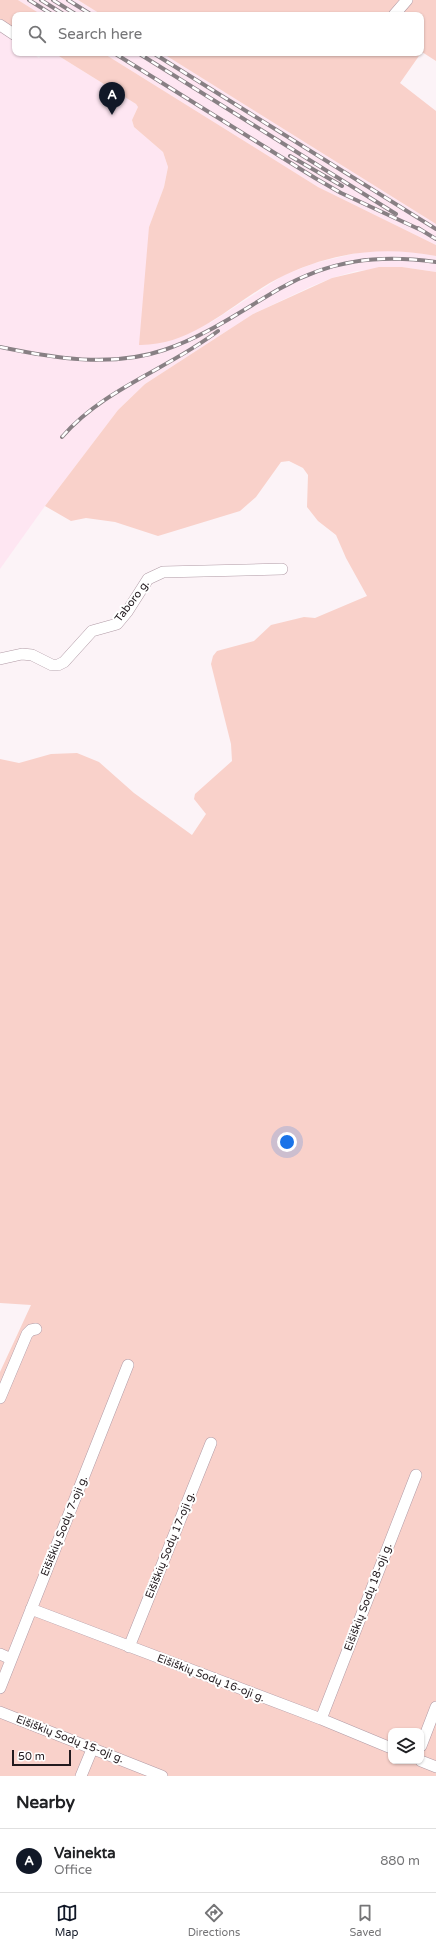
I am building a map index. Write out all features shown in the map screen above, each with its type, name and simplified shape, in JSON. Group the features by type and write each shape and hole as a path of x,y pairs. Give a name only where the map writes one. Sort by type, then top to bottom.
{"street":[{"path":"397,12 407,0"},
{"path":"0,25 12,33"},
{"name":"Taboro g.","path":"0,659 22,654 32,655 52,664 58,665 64,662 92,631 117,624 127,612 148,579 163,572 282,569"},
{"path":"0,1398 27,1334 31,1330 36,1329"},
{"name":"Eišiškių Sodų 7-oji g.","path":"0,1688 128,1365"},
{"name":"Eišiškių Sodų 17-oji g.","path":"129,1647 211,1443"},
{"name":"Eišiškių Sodų 18-oji g.","path":"321,1720 416,1476"},
{"name":"Eišiškių Sodų 16-oji g.","path":"31,1609 388,1747"},
{"path":"0,1654 12,1659"},
{"path":"424,1738 436,1707"},
{"name":"Eišiškių Sodų 15-oji g.","path":"0,1712 162,1776"},
{"path":"81,1776 92,1748"},
{"path":"424,1762 436,1766"}],"shaded area":[{"path":"0,0 18,0 37,12 12,12 12,28 0,20"},
{"path":"18,0 78,0 97,12 37,12"},
{"path":"78,0 436,0 436,61 424,53 424,12 97,12"},
{"path":"0,32 12,40 12,56 36,56 39,58 40,56 59,56 136,104 138,107 132,120 134,127 163,152 168,167 164,187 149,227 210,323 284,275 315,263 357,253 381,250 407,251 436,256 436,272 402,267 356,271 332,278 253,314 145,384 118,410 45,506 0,569"},
{"path":"59,56 108,56 318,187 436,245 436,256 416,253 378,252 340,256 322,261 285,275 215,319 179,338 160,343 139,345 149,227 164,187 168,167 163,152 134,127 132,120 138,107 136,104"},
{"path":"108,56 167,56 436,224 436,245 318,187"},
{"path":"167,56 419,56 400,83 436,111 436,224"},
{"path":"379,267 402,267 436,272 436,1776 0,1776 0,1372 31,1305 0,1303 0,759 19,763 51,754 77,753 99,762 134,793 192,835 206,814 194,799 195,794 232,761 231,744 211,664 213,656 217,651 254,641 271,625 304,617 315,618 367,596 346,558 336,535 318,521 307,507 308,475 303,468 289,461 281,462 256,497 240,511 158,536 115,522 86,518 71,521 45,506 118,410 145,384 253,314 332,278"}],"railway":[{"path":"29,0 48,12"},
{"path":"41,0 60,12"},
{"path":"53,0 72,12"},
{"path":"68,0 87,12"},
{"path":"119,56 341,193 423,231"},
{"path":"143,56 396,214"},
{"path":"158,56 436,229"},
{"path":"290,156 342,186"},
{"path":"418,228 436,239"},
{"path":"0,347 61,358 103,360 123,359 144,355 164,350 194,338 279,289 317,271 374,259 436,262"},
{"path":"62,437 78,420 116,392 178,357 218,331"}],"place":[{"name":"Vainekta","path":"112,115"}]}
